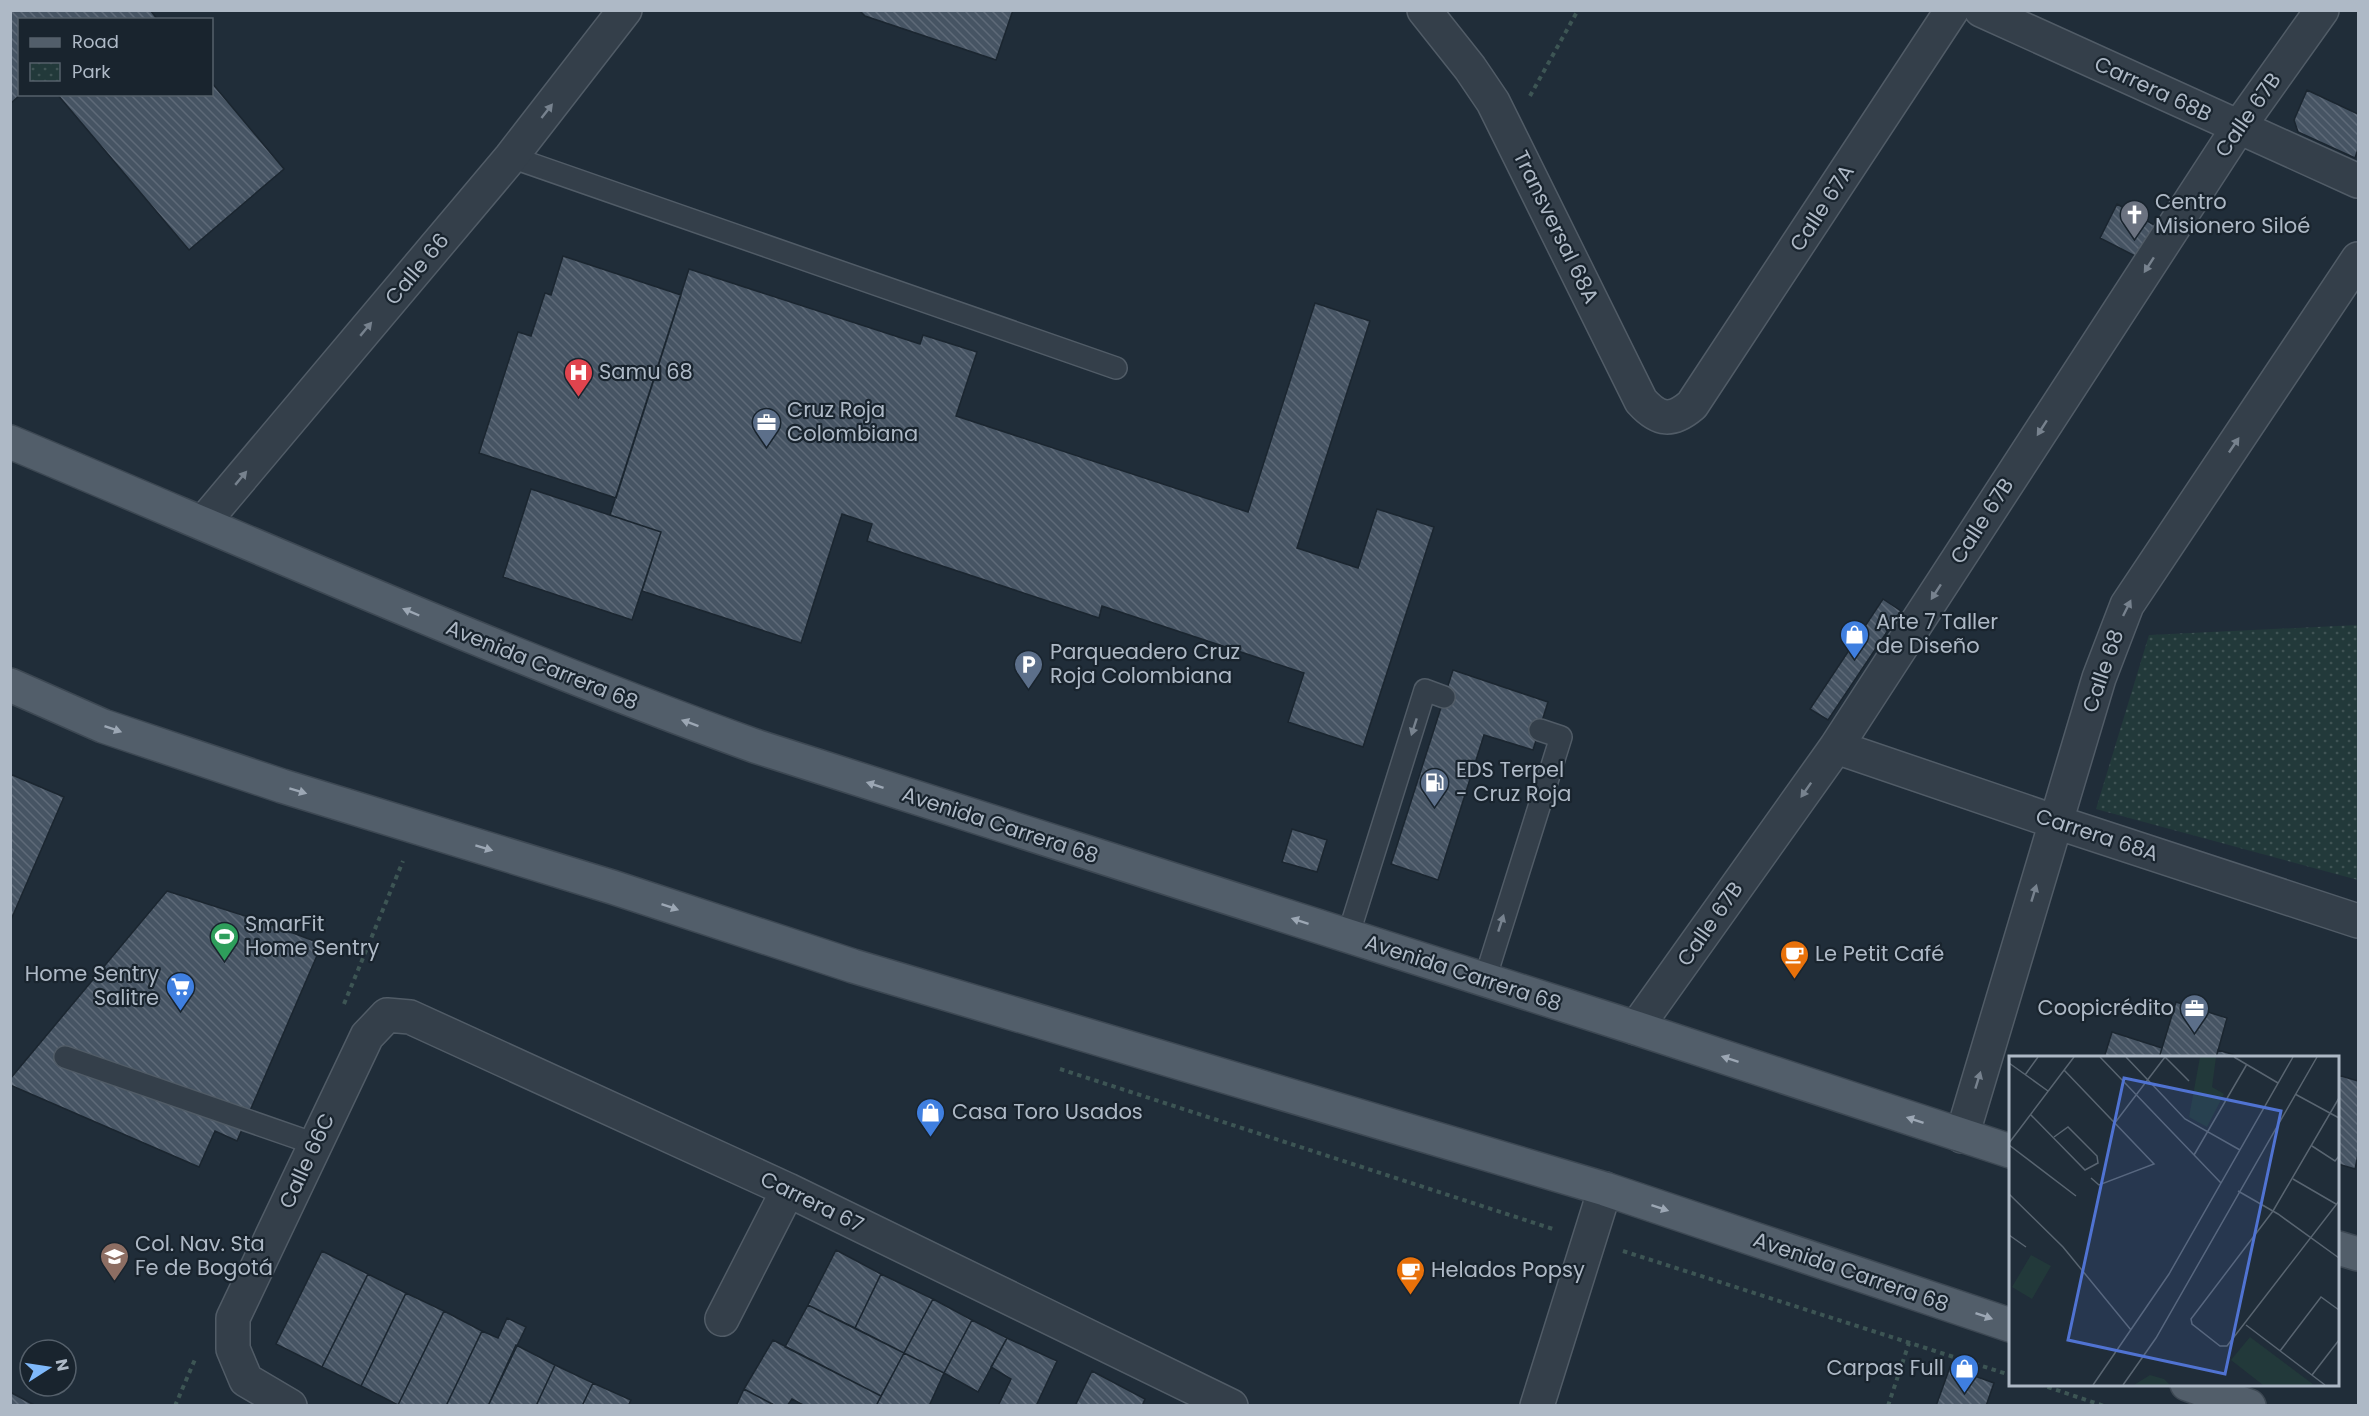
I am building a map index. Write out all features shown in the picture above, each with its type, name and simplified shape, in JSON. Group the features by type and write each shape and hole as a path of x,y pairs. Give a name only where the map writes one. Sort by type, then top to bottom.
{"main road":[{"name":"Avenida Carrera 68","path":"10,442 512,654 714,731 2009,1151"},
{"name":"Avenida Carrera 68","path":"10,685 103,726 282,786 601,884 853,966 1605,1189 2009,1325"},
{"path":"2339,1249 2358,1254"},
{"path":"2193,1386 2249,1406"}],"street":[{"name":"Calle 66","path":"203,523 511,157 625,10"},
{"name":"Transversal 68A","path":"1424,10 1470,68 1510,132 1641,401 1652,413 1666,418 1680,415 1692,405"},
{"name":"Calle 67A","path":"1692,405 1952,10"},
{"name":"Carrera 68B","path":"1981,10 2358,181"},
{"name":"Calle 67B","path":"1636,1028 1836,747 2238,128 2322,10"},
{"name":"Calle 68","path":"1962,1136 2099,678 2127,605 2358,259"},
{"name":"Carrera 68A","path":"1836,747 2358,921"},
{"name":"Calle 66C","path":"290,1406 246,1380 233,1349 233,1317 367,1036 387,1015"},
{"name":"Carrera 67","path":"387,1015 410,1017 788,1190 1232,1406"},
{"path":"1537,1406 1605,1189"},
{"path":"722,1319 788,1190"}],"lane":[{"path":"511,157 1116,368"},
{"path":"1348,936 1425,690 1444,697"},
{"path":"1485,979 1561,737 1540,730"},
{"path":"65,1057 315,1144"}],"path":[{"path":"1510,132 1578,10"},
{"path":"1888,1406 1909,1343"},
{"path":"2044,1386 2104,1406"}],"green space":[{"path":"2358,625 2358,880 2096,809 2149,635"}],"building":[{"path":"10,10 150,10 156,18 18,18 19,96 10,104"},
{"path":"859,10 1013,10 996,60 865,16"},
{"path":"213,84 284,169 189,250 59,96 213,96"},
{"path":"2307,90 2358,114 2358,149 2355,158 2298,132 2294,120"},
{"path":"2117,204 2158,227 2141,259 2100,238"},
{"path":"563,256 681,295 616,498 479,453 518,332 531,336 545,293 551,295"},
{"path":"689,269 920,344 923,335 977,352 956,416 1248,512 1315,303 1370,321 1297,548 1358,568 1377,509 1434,527 1363,747 1288,722 1304,673 1102,606 1099,618 867,541 872,524 842,514 801,643 642,591 661,532 610,515"},
{"path":"531,489 661,532 632,620 503,577"},
{"name":"Arte 7 Taller de Diseño","path":"1883,599 1901,611 1828,720 1810,709"},
{"name":"EDS Terpel - Cruz Roja","path":"1453,670 1548,702 1533,750 1484,735 1438,880 1391,864"},
{"path":"10,774 64,797 10,922"},
{"path":"1292,829 1327,840 1317,872 1282,862"},
{"name":"Home Sentry Salitre","path":"167,891 264,922 322,944 237,1141 215,1131 199,1167 10,1085 10,1079"},
{"name":"Coopicrédito","path":"2176,1002 2227,1018 2217,1056 2160,1056"},
{"path":"2112,1032 2162,1048 2160,1056 2105,1056"},
{"path":"2218,1050 2238,1056 2216,1056"},
{"path":"2339,1075 2358,1081 2358,1155 2355,1169 2339,1164"},
{"path":"836,1250 881,1274 855,1328 808,1305"},
{"path":"322,1251 368,1274 322,1367 276,1344"},
{"path":"368,1274 406,1293 361,1386 322,1367"},
{"path":"881,1274 933,1299 904,1353 855,1328"},
{"path":"406,1293 444,1311 398,1405 361,1386"},
{"path":"933,1299 972,1320 944,1373 904,1353"},
{"path":"808,1305 904,1353 881,1396 785,1347"},
{"path":"444,1311 482,1331 446,1406 398,1405"},
{"path":"507,1318 526,1327 488,1406 446,1406 482,1331 498,1338"},
{"path":"972,1320 1007,1338 978,1392 944,1373"},
{"path":"1007,1338 1057,1361 1036,1406 998,1406 1011,1379 991,1367"},
{"path":"773,1340 881,1396 876,1406 805,1406 792,1399 787,1406 776,1406 744,1389"},
{"path":"516,1345 555,1365 536,1406 488,1406"},
{"path":"904,1353 944,1373 929,1406 876,1406"},
{"path":"555,1365 593,1383 582,1406 536,1406"},
{"name":"Carpas Full","path":"1950,1367 1994,1383 1986,1406 1936,1406"},
{"path":"1092,1371 1145,1399 1142,1406 1075,1406"},
{"path":"593,1383 631,1400 628,1406 582,1406"},
{"path":"744,1389 776,1406 736,1406"},
{"path":"10,1392 36,1406 10,1406"}],"place":[{"name":"Centro Misionero Siloé","path":"2134,240"},
{"name":"Samu 68","path":"578,398"},
{"name":"Cruz Roja Colombiana","path":"766,448"},
{"name":"Arte 7 Taller de Diseño","path":"1855,660"},
{"name":"Parqueadero Cruz Roja Colombiana","path":"1029,690"},
{"name":"EDS Terpel - Cruz Roja","path":"1435,808"},
{"name":"SmarFit Home Sentry","path":"224,962"},
{"name":"Le Petit Café","path":"1794,980"},
{"name":"Home Sentry Salitre","path":"180,1012"},
{"name":"Coopicrédito","path":"2195,1034"},
{"name":"Casa Toro Usados","path":"931,1138"},
{"name":"Col. Nav. Sta Fe de Bogotá","path":"114,1282"},
{"name":"Helados Popsy","path":"1410,1296"},
{"name":"Carpas Full","path":"1965,1394"}]}
